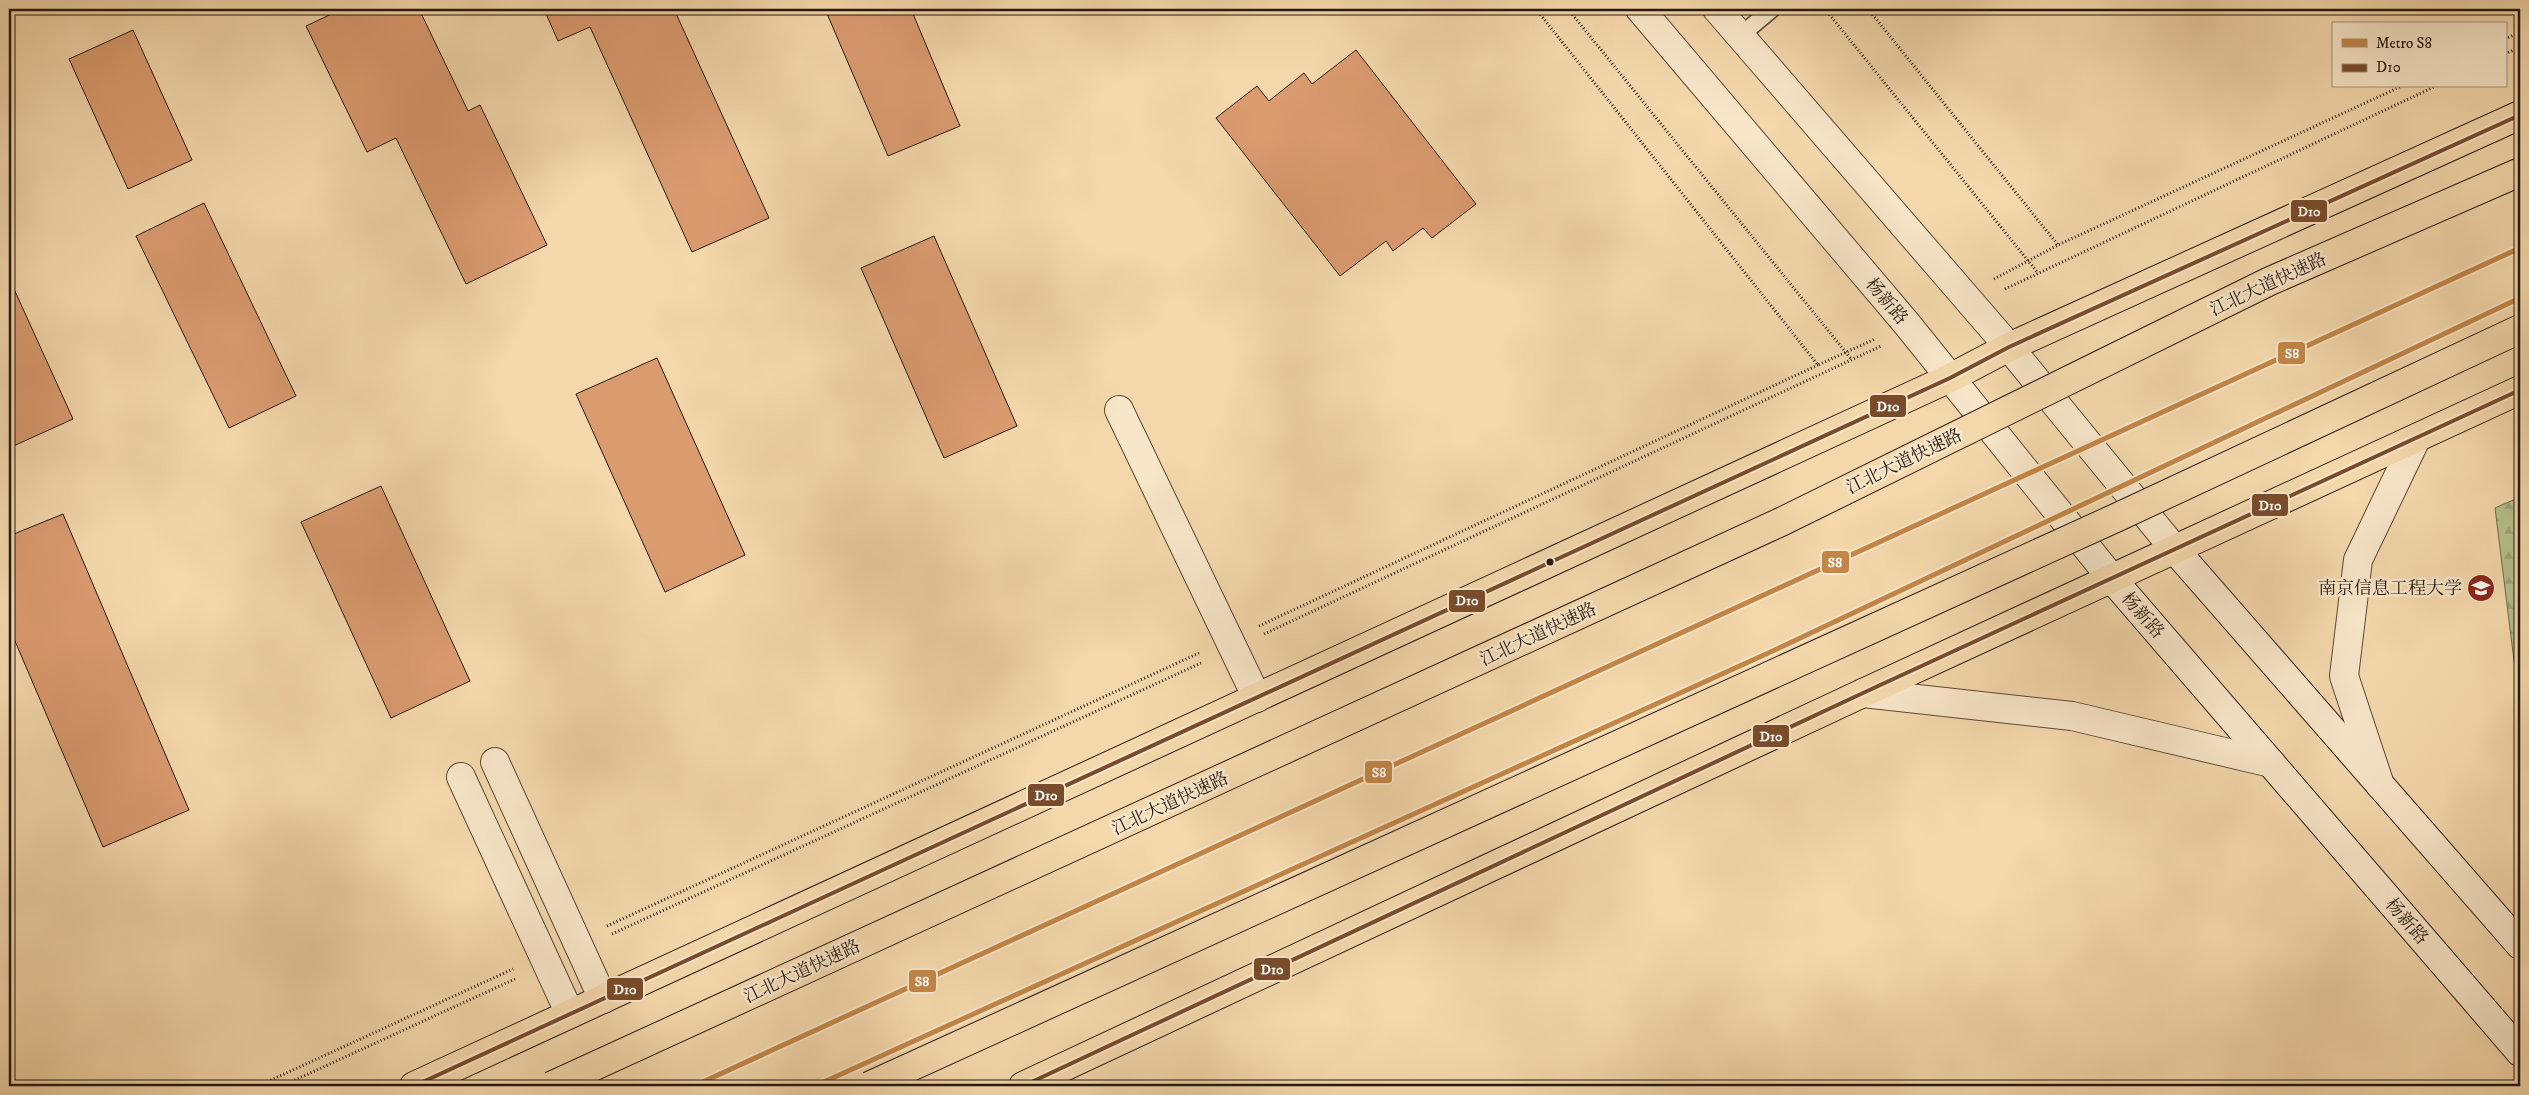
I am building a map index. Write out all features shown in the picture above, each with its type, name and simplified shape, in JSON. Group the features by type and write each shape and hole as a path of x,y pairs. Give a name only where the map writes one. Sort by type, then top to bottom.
{"main road":[{"path":"414,1086 1950,378 2009,347 2520,115"},
{"name":"江北大道快速路","path":"551,1086 1784,521 2270,281 2520,172"},
{"path":"869,1086 2120,516 2520,329"},
{"path":"1023,1086 1863,693 2176,551 2520,390"}],"street":[{"name":"杨新路","path":"1640,9 1909,328 2113,580 2520,1052"},
{"path":"1716,9 2009,347 2176,551 2520,945"},
{"path":"1119,410 1257,698"},
{"path":"2380,786 2344,676 2358,560 2416,439"},
{"path":"1863,693 2072,716 2271,763"},
{"path":"495,762 603,999"},
{"path":"461,777 570,1014"}],"lane":[{"path":"1740,36 1772,9"}],"path":[{"path":"1536,9 1818,365"},
{"path":"1568,9 1852,360"},
{"path":"1826,9 2038,273"},
{"path":"1868,9 2058,245"},
{"path":"2506,39 2520,32"},
{"path":"2506,54 2520,47"},
{"path":"1968,300 2028,261 2058,245 2398,88"},
{"path":"1968,300 2038,273 2432,88"},
{"path":"578,944 1231,644 1846,352 1909,328"},
{"path":"578,944 1852,360 1909,328"},
{"path":"258,1086 545,960"},
{"path":"282,1086 545,960"}],"green space":[{"path":"2520,497 2520,709 2495,508"}],"building":[{"path":"342,9 419,9 468,111 480,105 547,245 466,284 396,138 367,152 306,26"},
{"path":"544,9 674,9 769,218 692,252 590,27 558,41"},
{"path":"825,9 911,9 960,126 888,156"},
{"path":"133,30 192,160 128,189 69,59"},
{"path":"1356,50 1476,204 1432,238 1423,228 1393,251 1386,241 1340,276 1216,118 1257,86 1269,101 1304,73 1312,84"},
{"path":"204,203 296,396 229,428 136,236"},
{"path":"934,236 1017,426 944,458 861,268"},
{"path":"9,278 73,419 9,448"},
{"path":"657,358 745,555 665,592 576,394"},
{"path":"381,486 470,681 391,718 301,522"},
{"path":"63,514 189,810 103,847 9,627 9,536"}],"metro line":[{"name":"S8","path":"694,1086 2520,248"},
{"name":"S8","path":"815,1086 1777,649 2520,298"}],"transit line":[{"name":"D10","path":"414,1086 1950,378 2009,347 2520,115"},
{"name":"D10","path":"1023,1086 1863,693 2520,390"}],"place":[{"name":"南京信息工程大学","path":"2481,588"}]}
